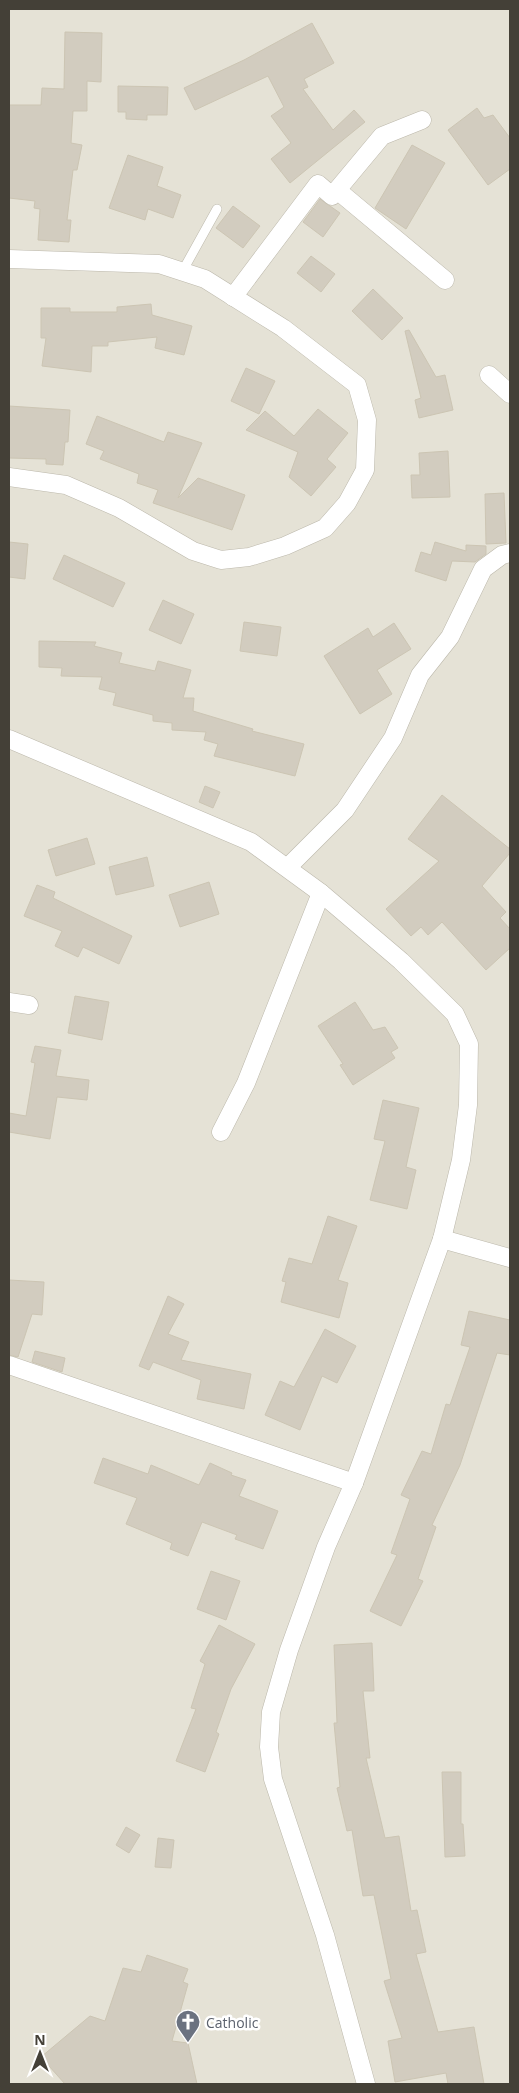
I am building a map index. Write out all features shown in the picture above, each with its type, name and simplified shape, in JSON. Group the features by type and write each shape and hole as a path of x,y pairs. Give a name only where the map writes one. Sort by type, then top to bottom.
{"street":[{"path":"233,297 318,184 332,196 382,136 422,120"},
{"path":"337,190 446,280"},
{"path":"9,259 159,264 205,279 322,356 356,385 367,420 365,470 347,502 325,528 284,546 249,557 221,560 193,551 119,508 66,485 9,477"},
{"path":"489,375 510,394"},
{"path":"288,867 345,810 393,738 420,675 450,637 483,569 502,555 510,553"},
{"path":"9,739 251,842 288,867 321,893 401,961 455,1014 469,1044 468,1105 462,1151 442,1239 354,1483 326,1547 289,1650 271,1712 269,1747 273,1779 324,1935 366,2084"},
{"path":"221,1132 246,1083 321,893"},
{"path":"9,1002 29,1005"},
{"path":"442,1239 510,1258"},
{"path":"9,1365 354,1483"}],"lane":[{"path":"182,272 217,209"}],"shaded area":[{"path":"9,9 510,9 510,2084 9,2084"}],"building":[{"path":"312,23 334,63 304,79 308,87 303,89 333,130 354,110 365,122 290,183 271,159 291,143 271,116 284,107 268,76 195,110 184,88 244,60"},
{"path":"65,32 102,33 101,82 87,81 87,111 73,111 71,143 82,145 77,170 73,170 67,220 71,220 69,242 38,240 40,209 34,208 35,201 9,198 9,105 41,105 42,88 64,89"},
{"path":"118,86 168,87 167,115 147,115 147,120 126,119 126,112 118,112"},
{"path":"477,108 484,118 493,115 510,138 510,169 488,185 448,130"},
{"path":"412,145 445,163 406,229 375,208"},
{"path":"128,155 163,167 157,186 181,195 173,218 148,209 145,220 109,208"},
{"path":"320,199 340,213 323,237 303,222"},
{"path":"233,206 260,226 243,248 216,228"},
{"path":"311,256 335,274 321,292 297,273"},
{"path":"373,289 403,318 382,340 352,311"},
{"path":"151,304 152,315 192,326 184,355 155,348 157,337 108,342 108,346 92,346 91,372 42,366 46,338 41,338 41,308 70,308 70,312 117,312 117,307"},
{"path":"409,330 436,377 445,375 453,410 419,418 415,400 421,398 405,331"},
{"path":"246,368 275,381 259,414 231,401"},
{"path":"9,406 70,410 68,442 65,442 63,465 46,464 46,459 9,458"},
{"path":"318,409 348,433 327,459 336,467 311,496 289,477 298,452 246,430 265,411 294,436"},
{"path":"97,416 164,442 168,432 202,443 178,498 198,478 245,495 232,530 153,503 158,490 137,483 139,474 100,459 104,451 86,444"},
{"path":"448,451 450,497 412,498 411,475 420,475 419,453"},
{"path":"504,493 506,543 486,544 485,494"},
{"path":"9,542 28,544 25,579 9,577"},
{"path":"435,542 466,551 466,545 486,546 486,554 475,562 452,561 446,581 415,571 421,552 431,555"},
{"path":"64,555 125,583 113,607 53,579"},
{"path":"163,600 194,614 181,644 149,630"},
{"path":"244,622 281,627 277,656 240,651"},
{"path":"394,623 411,649 377,670 392,694 360,714 324,656 368,628 373,637"},
{"path":"39,641 96,642 94,646 122,653 119,663 155,671 158,661 191,670 183,698 194,698 193,711 253,729 252,731 304,744 295,776 214,756 218,744 204,740 206,732 172,730 172,723 153,721 153,715 113,705 116,693 99,689 102,677 61,676 62,668 39,667"},
{"path":"205,786 220,792 213,808 199,802"},
{"path":"442,795 510,849 510,853 482,886 506,912 500,918 510,929 510,948 486,970 442,922 428,935 421,927 411,936 386,909 439,861 408,839"},
{"path":"87,838 95,864 56,876 48,850"},
{"path":"147,857 154,886 116,895 109,867"},
{"path":"209,882 219,914 180,927 169,895"},
{"path":"37,885 55,892 53,898 132,936 119,964 83,947 78,957 55,946 62,931 24,916"},
{"path":"75,996 109,1002 102,1040 68,1033"},
{"path":"355,1002 373,1030 385,1027 398,1048 391,1052 395,1058 353,1085 340,1065 343,1064 318,1026"},
{"path":"35,1046 61,1050 56,1076 89,1080 87,1100 57,1097 50,1139 9,1132 9,1113 26,1116 35,1063 31,1062"},
{"path":"383,1100 419,1108 406,1167 416,1170 407,1209 370,1200 385,1141 374,1139"},
{"path":"328,1216 357,1226 338,1280 348,1283 339,1318 281,1302 286,1282 282,1281 289,1258 312,1264"},
{"path":"9,1280 44,1282 42,1315 32,1314 18,1357 9,1355"},
{"path":"168,1296 184,1304 168,1334 189,1342 181,1360 251,1374 244,1409 197,1399 201,1380 153,1362 149,1370 139,1366"},
{"path":"469,1311 510,1320 510,1355 497,1353 460,1465 432,1525 436,1527 418,1579 423,1581 401,1626 370,1611 397,1555 391,1553 410,1499 401,1495 422,1451 431,1454 446,1404 450,1405 470,1347 461,1345"},
{"path":"325,1329 356,1346 337,1383 322,1376 300,1430 265,1415 280,1381 294,1387"},
{"path":"35,1351 65,1358 62,1372 32,1362"},
{"path":"103,1458 148,1474 151,1465 199,1485 210,1463 232,1473 231,1475 246,1480 239,1496 278,1511 263,1549 235,1539 237,1535 202,1522 188,1556 170,1549 172,1543 126,1524 137,1498 94,1483"},
{"path":"211,1571 240,1581 226,1620 197,1609"},
{"path":"219,1625 255,1644 231,1689 216,1732 219,1734 205,1772 176,1761 196,1709 191,1708 205,1664 200,1661"},
{"path":"372,1643 374,1691 363,1691 370,1758 366,1758 385,1838 399,1836 411,1911 417,1910 426,1952 416,1954 438,2032 474,2027 484,2084 448,2084 446,2073 395,2082 388,2041 402,2038 384,1981 391,1979 374,1895 363,1896 352,1830 347,1831 337,1788 340,1787 334,1723 337,1723 334,1645"},
{"path":"442,1772 461,1772 461,1824 463,1824 465,1856 445,1857"},
{"path":"126,1827 140,1835 129,1853 116,1845"},
{"path":"158,1838 174,1840 171,1868 155,1867"},
{"path":"147,1955 188,1969 183,1982 188,1984 172,2041 188,2043 197,2084 65,2084 41,2057 90,2016 105,2021 123,1968 141,1972"}],"place":[{"name":"Catholic","path":"188,2043"}]}
